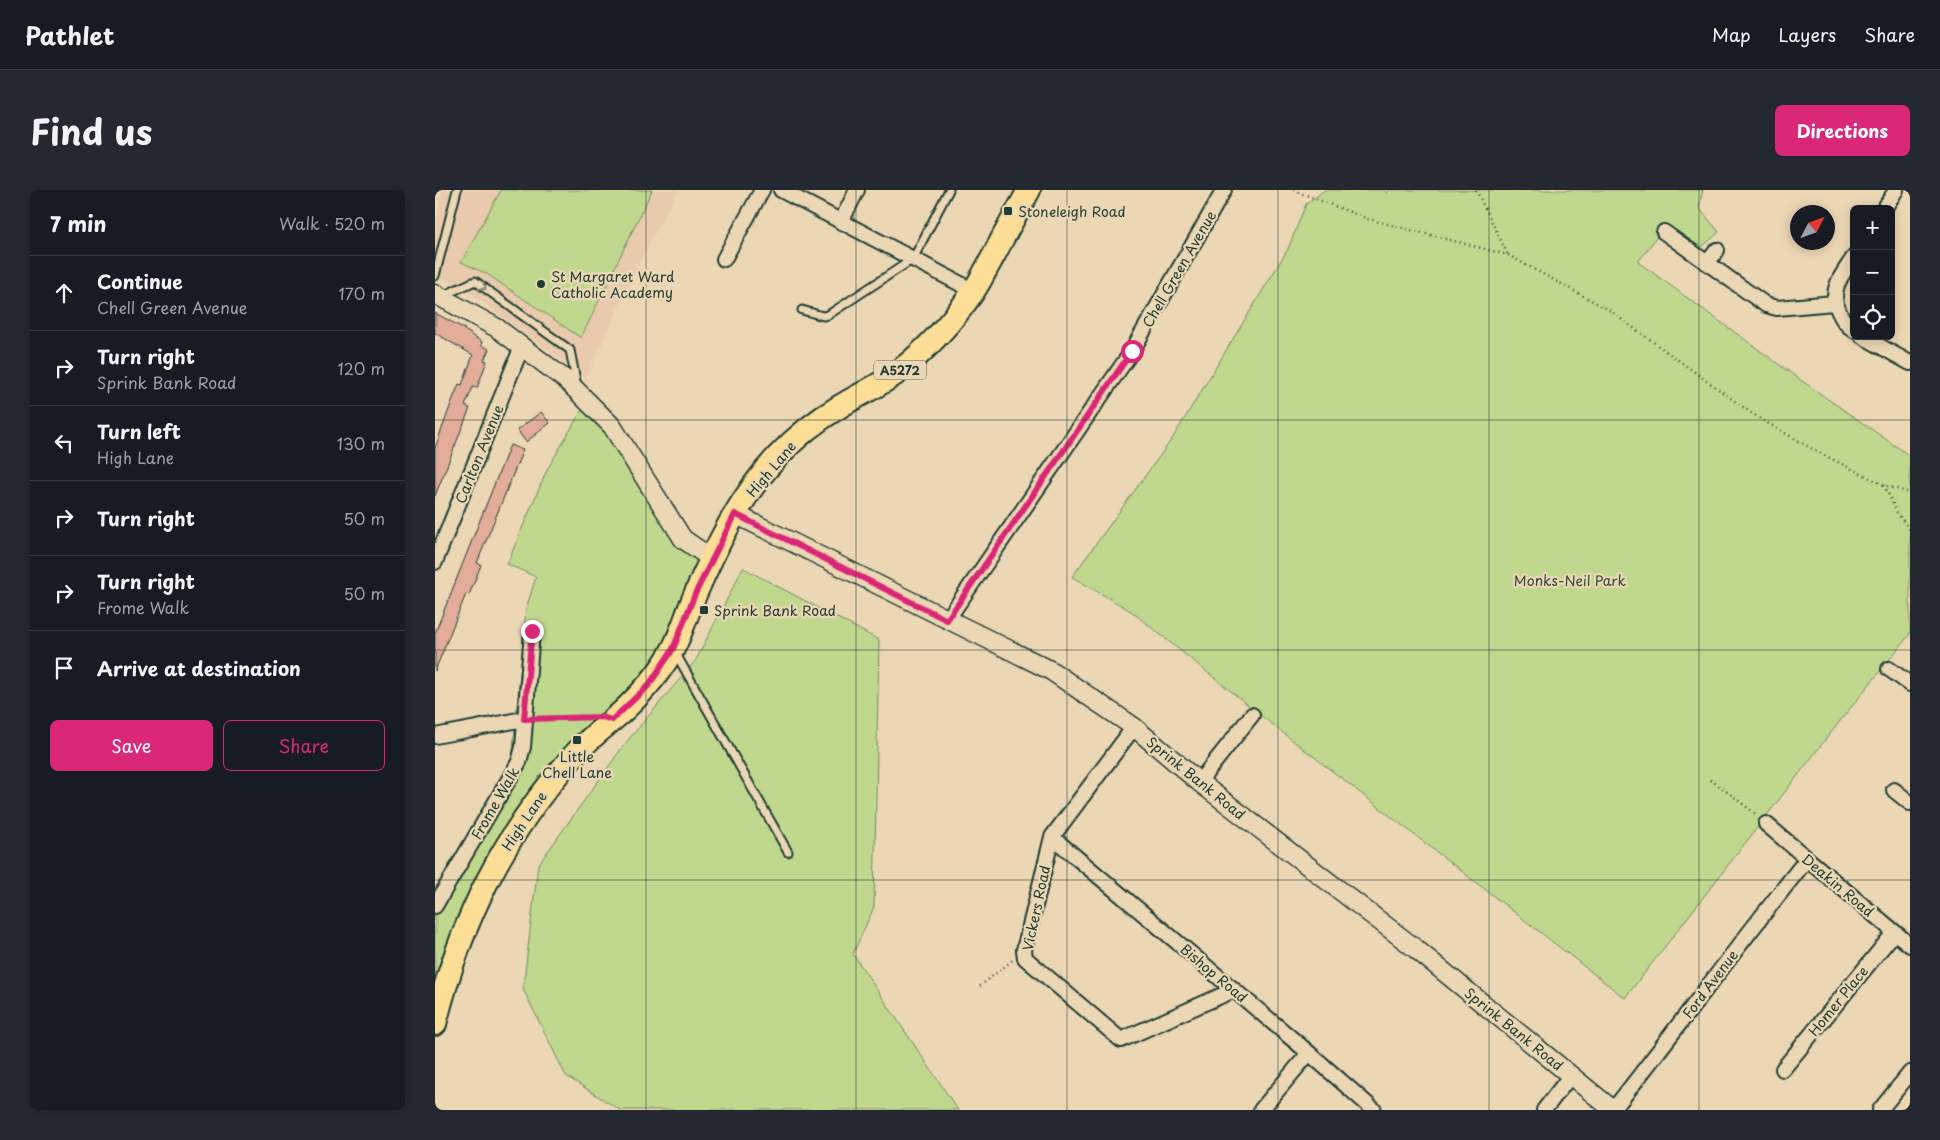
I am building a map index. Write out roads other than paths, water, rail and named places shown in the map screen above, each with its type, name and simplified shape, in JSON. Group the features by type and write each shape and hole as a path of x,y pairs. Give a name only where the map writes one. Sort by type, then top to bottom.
{"main road":[{"name":"High Lane","path":"435,1024 444,986 459,941 473,908 495,866 517,829 548,786 582,747 649,685 673,649 712,559 735,514 776,458 794,440 836,408 882,382 902,368 931,342 974,291 1029,190"}],"street":[{"path":"724,259 762,190"},
{"path":"781,190 974,291"},
{"path":"841,222 857,190"},
{"name":"Chell Green Avenue","path":"947,620 1132,351 1224,190"},
{"path":"1887,205 1896,190"},
{"path":"1664,232 1766,305 1777,308 1834,302"},
{"path":"1708,262 1717,250"},
{"path":"1850,263 1840,279 1834,294 1834,302 1845,324 1850,327"},
{"path":"437,295 497,328 566,380 612,426 683,539 712,559"},
{"path":"1869,340 1910,363"},
{"name":"Carlton Avenue","path":"435,562 522,346"},
{"name":"Sprink Bank Road","path":"735,514 1050,670 1134,727 1199,782 1417,949 1613,1110"},
{"name":"Frome Walk","path":"435,906 519,762 523,747 532,631"},
{"path":"1889,669 1910,684"},
{"path":"1199,782 1252,715"},
{"path":"435,736 524,719"},
{"name":"Vickers Road","path":"1134,727 1052,837 1025,950 1025,958 1121,1040 1234,990"},
{"path":"1894,790 1910,802"},
{"name":"Deakin Road","path":"1766,824 1910,945"},
{"name":"Bishop Road","path":"1052,837 1309,1052 1374,1110"},
{"name":"Ford Avenue","path":"1613,1110 1698,1002 1757,920 1807,858"},
{"name":"Homer Place","path":"1783,1069 1894,932"},
{"path":"1261,1110 1309,1052"},
{"path":"1880,1110 1910,1073"},
{"path":"1544,1110 1571,1076"}],"lane":[{"path":"435,276 457,190"},
{"path":"802,310 823,316 828,315 913,259 949,190"},
{"path":"437,295 475,281 570,350 578,392"},
{"path":"673,649 788,852"}],"place":[{"name":"Stoneleigh Road","path":"1008,211"},
{"name":"St Margaret Ward Catholic Academy","path":"541,284"},
{"name":"Sprink Bank Road","path":"704,610"},
{"name":"Little Chell Lane","path":"577,740"}],"park label":[{"name":"Monks-Neil Park","path":"1570,580"}]}
